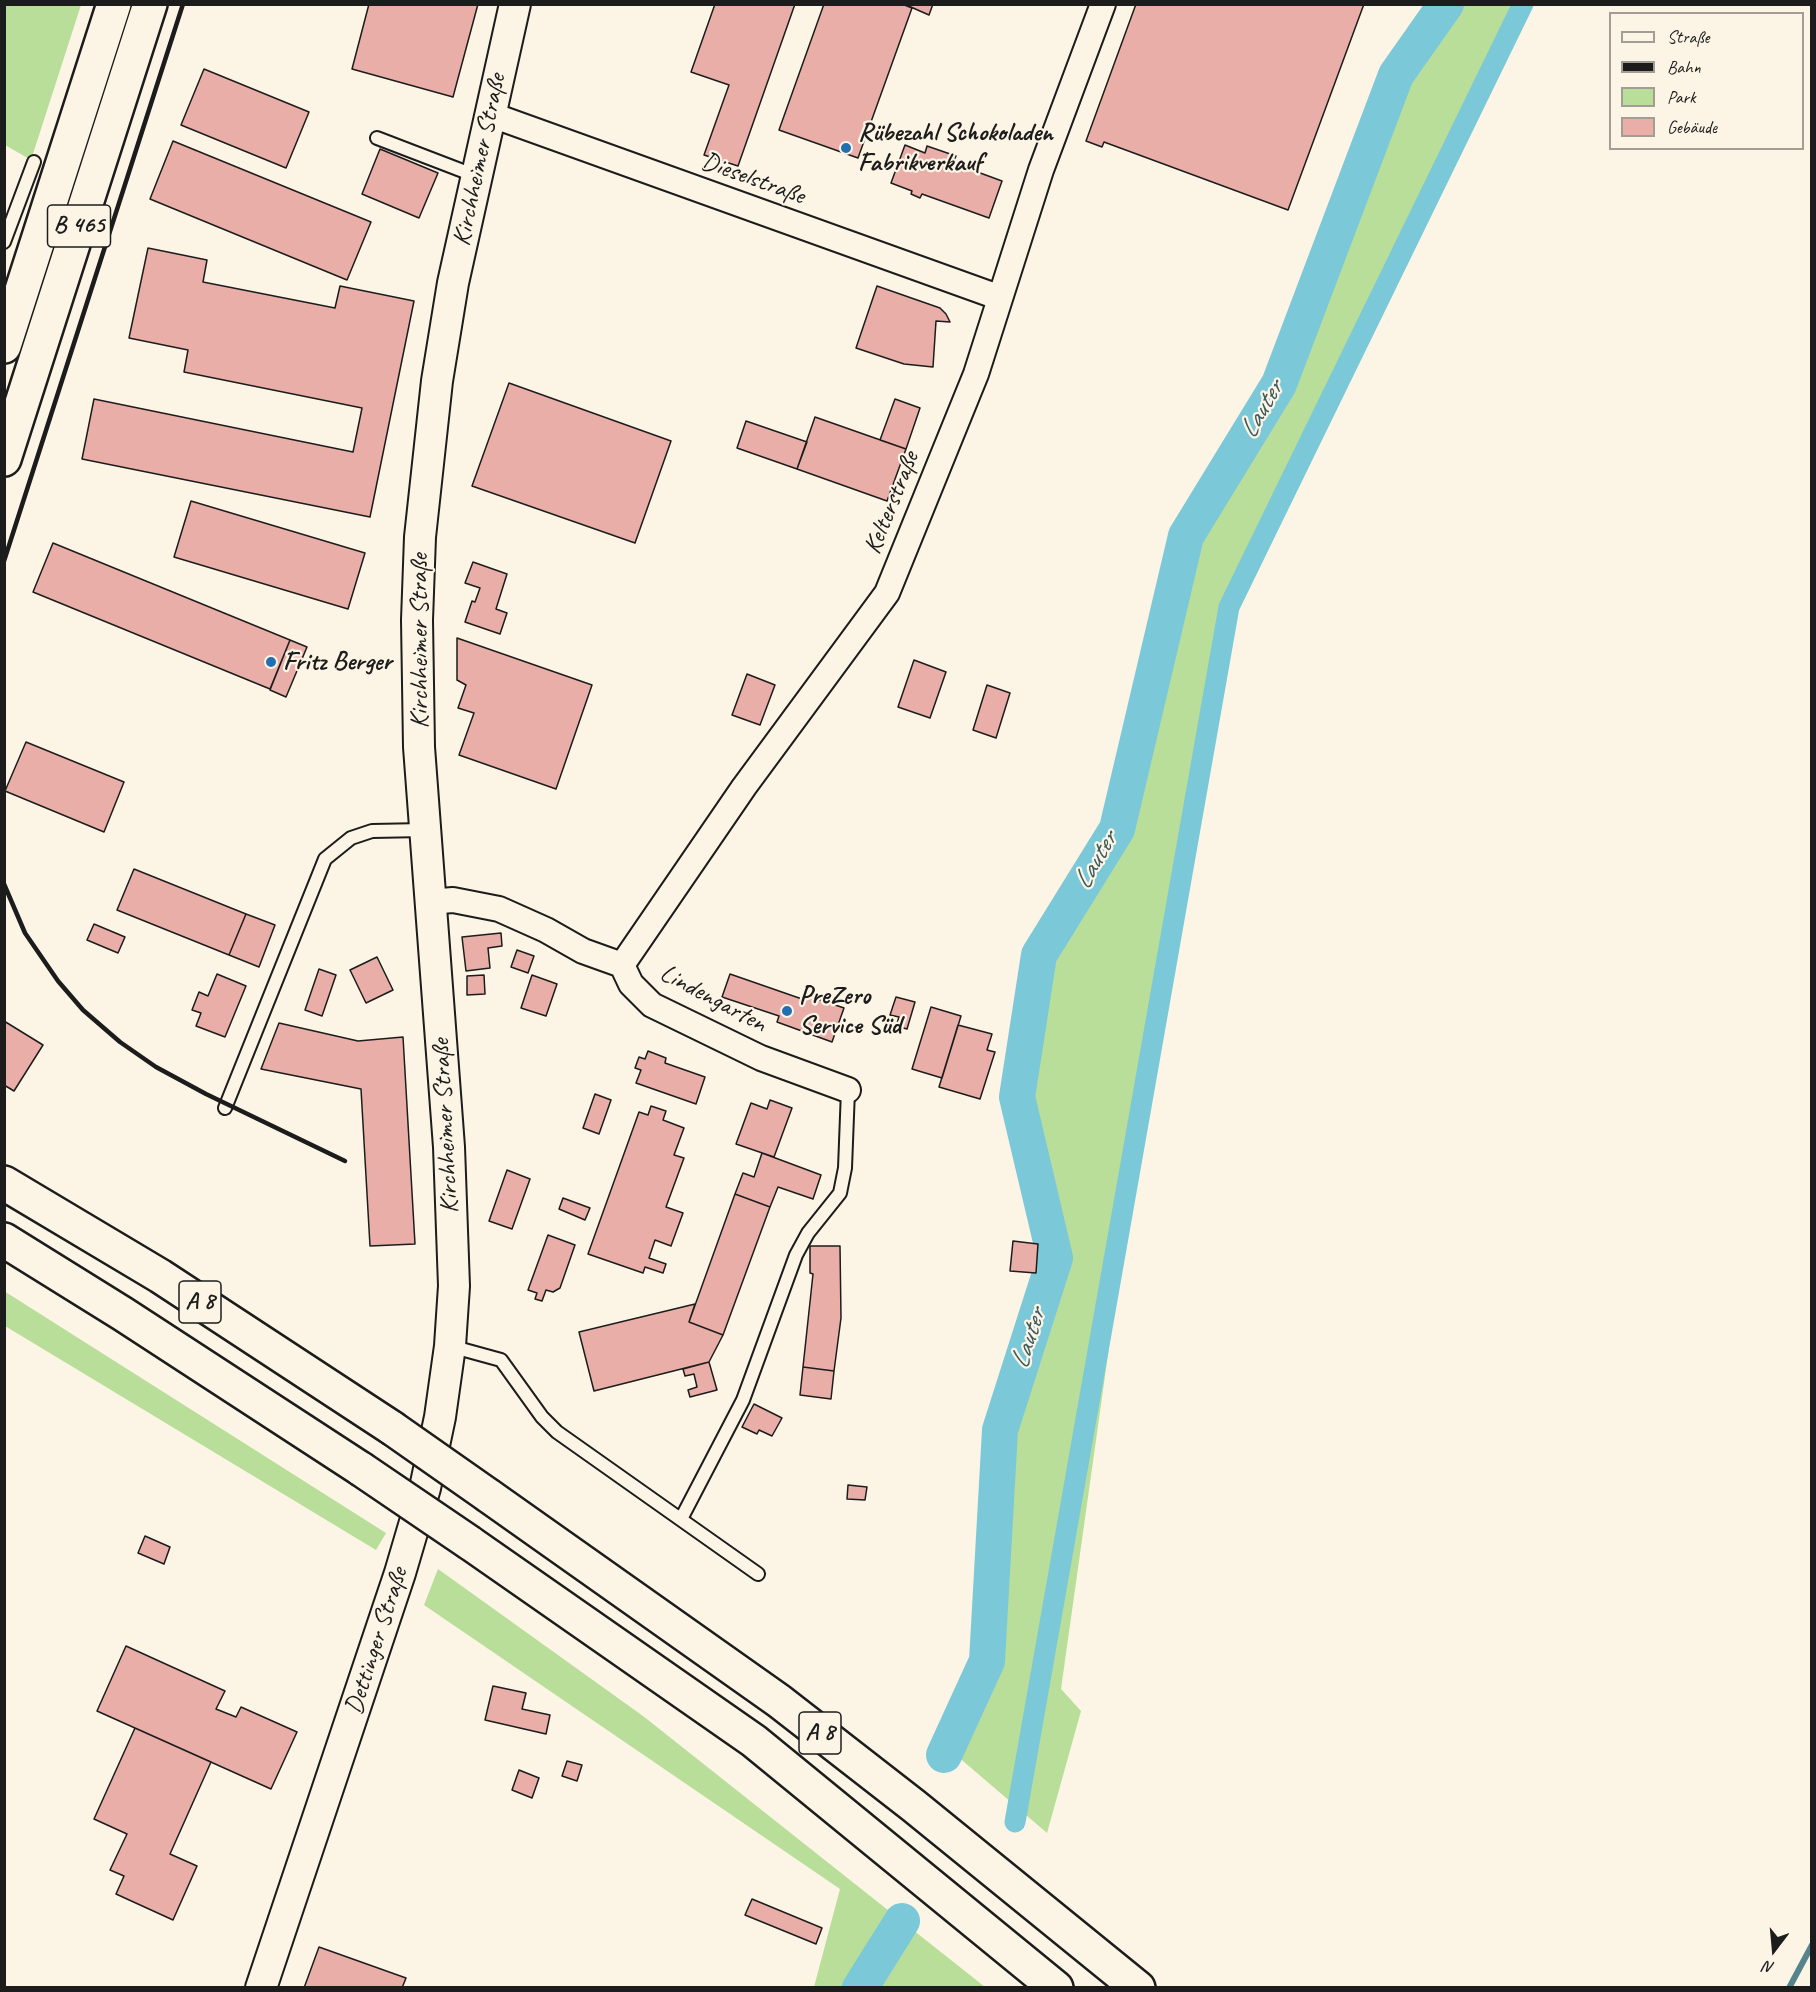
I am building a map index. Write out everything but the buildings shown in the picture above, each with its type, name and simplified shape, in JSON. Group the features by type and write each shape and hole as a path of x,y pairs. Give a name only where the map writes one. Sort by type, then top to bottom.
{"main road":[{"name":"B 465","path":"4,346 114,4"},
{"name":"B 465","path":"6,450 150,4"},
{"name":"A 8","path":"4,1183 160,1276 392,1428 779,1701 1043,1909 1138,1988"},
{"name":"A 8","path":"4,1240 123,1314 361,1469 754,1741 1056,1988"}],"street":[{"name":"Kirchheimer Straße","path":"454,1286 443,1049 424,830 417,620 420,537 437,381 453,283 515,4"},
{"name":"Kelterstraße","path":"622,965 744,787 887,592 976,374 998,297 1041,170 1103,4"},
{"name":"Dieselstraße","path":"489,114 998,297"},
{"name":"Lindengarten","path":"429,902 453,900 499,909 583,951 622,965 631,984 652,1005 761,1058 848,1090"},
{"name":"Dettinger Straße","path":"261,1988 400,1572 425,1488 440,1417 450,1346 454,1286"}],"lane":[{"path":"377,138 476,176"},
{"path":"4,242 34,162"},
{"path":"225,1108 325,859 351,838 372,831 424,830"},
{"path":"681,1519 743,1400 796,1255 808,1233 840,1193 845,1168 848,1090"},
{"path":"450,1346 501,1360 542,1417 557,1432 758,1574"}],"green space":[{"path":"4,5 81,5 31,160 5,145"},
{"path":"1438,5 1530,5 1237,610 1114,1312 1061,1689 1081,1711 1047,1833 935,1737 977,1653 987,1436 1046,1257 1008,1099 1028,953 1109,824 1177,535 1274,382 1395,65"},
{"path":"4,1291 386,1533 376,1550 5,1326"},
{"path":"438,1569 643,1716 985,1987 814,1987 840,1889 424,1605"}],"waterway":[{"name":"Lauter","path":"944,1755 987,1661 1000,1430 1055,1258 1017,1097 1039,955 1117,829 1186,536 1279,384 1396,75 1446,4"},
{"path":"1015,1822 1229,607 1523,4"},
{"name":"Lauter","path":"860,1988 902,1921"},
{"path":"1789,1988 1812,1945"}],"railway":[{"path":"4,561 183,4"},
{"path":"4,884 25,933 58,981 83,1010 120,1042 156,1067 206,1094 345,1161"}],"place":[{"name":"Rübezahl Schokoladen Fabrikverkauf","path":"846,148"},
{"name":"Fritz Berger","path":"271,662"},
{"name":"PreZero Service Süd","path":"787,1011"}]}
